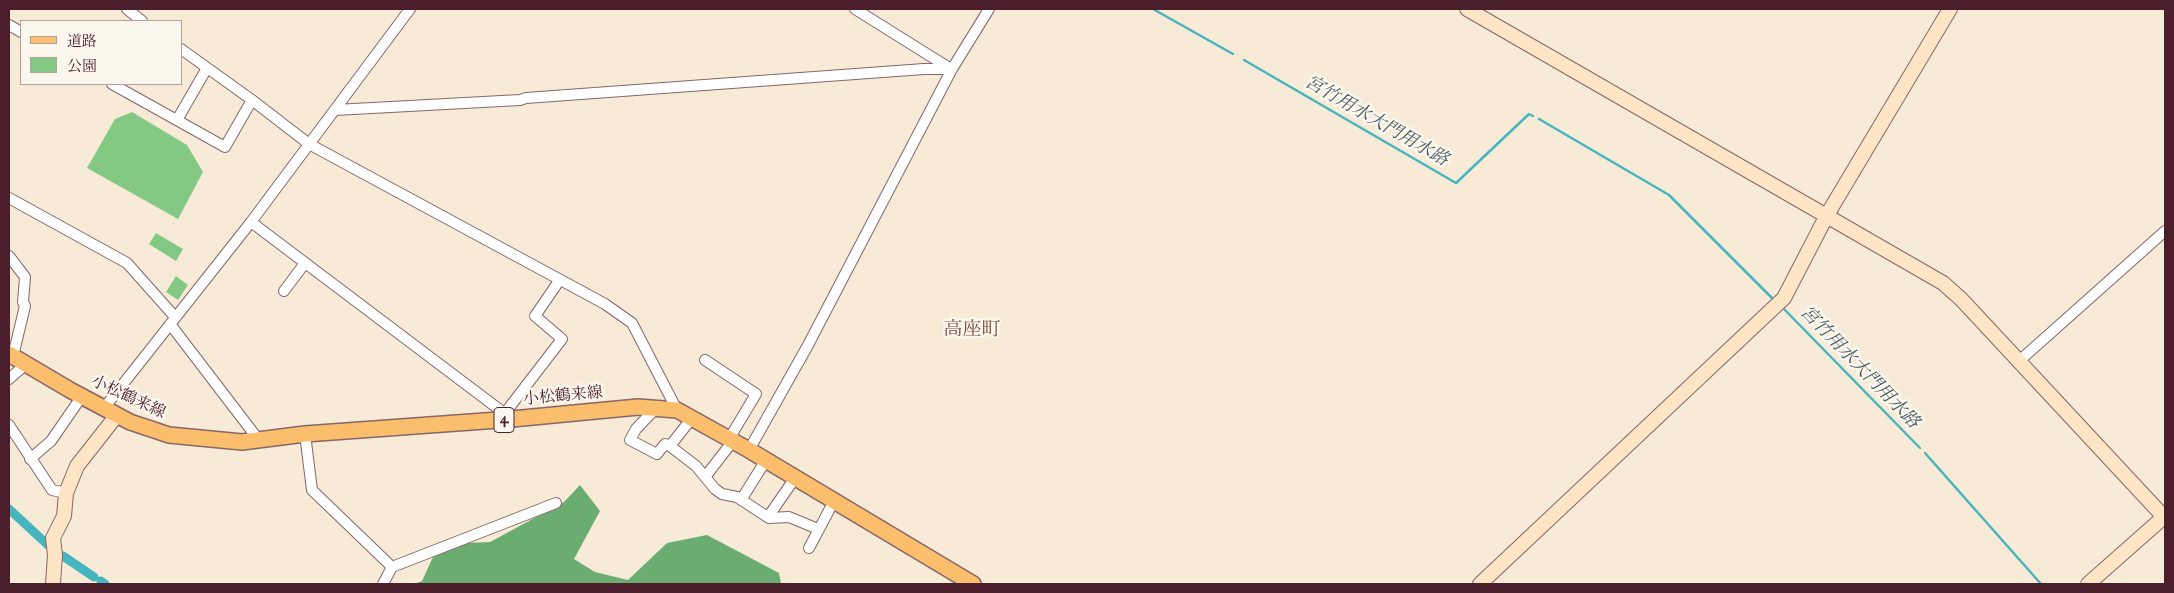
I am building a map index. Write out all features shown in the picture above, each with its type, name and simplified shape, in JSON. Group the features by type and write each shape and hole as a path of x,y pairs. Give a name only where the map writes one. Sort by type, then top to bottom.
{"main road":[{"name":"小松鶴来線","path":"11,355 130,422 169,435 242,442 305,434 509,416 657,407 677,410 749,450 973,584"}],"street":[{"path":"127,9 141,20"},
{"path":"53,584 55,555 53,538 64,516 66,493 77,466 110,411 173,321 251,222 410,9"},
{"path":"855,9 952,69"},
{"path":"749,450 806,347 952,69 989,9"},
{"path":"1480,584 1660,412 1784,298 1827,215 1950,9"},
{"path":"1470,10 1943,283 1961,299 2164,517 2088,584"},
{"path":"9,25 20,31"},
{"path":"182,50 309,144 559,281 605,304 632,323 677,410"},
{"path":"177,120 207,68"},
{"path":"335,110 520,100 526,98 924,69 952,69"},
{"path":"114,85 225,147 252,100"},
{"path":"9,198 127,263 173,321 258,439"},
{"path":"251,222 509,416 562,339 535,316 559,281"},
{"path":"2018,362 2165,231"},
{"path":"9,256 25,277 23,302 25,306 11,355"},
{"path":"284,291 305,263"},
{"path":"705,360 756,394 731,440 705,477"},
{"path":"9,380 26,364"},
{"path":"30,459 51,440 82,396"},
{"path":"657,407 636,429 630,440 657,454 665,444 670,446 696,466 715,489 722,494 741,500 768,517 789,518 818,529"},
{"path":"670,446 692,418"},
{"path":"9,425 52,490 66,493"},
{"path":"305,434 312,490 392,567"},
{"path":"741,500 766,460"},
{"path":"768,517 795,478"},
{"path":"809,548 834,501"},
{"path":"383,584 392,567 556,502"}],"green space":[{"path":"132,112 187,145 203,172 178,219 87,168 115,119"},
{"path":"156,233 183,249 176,261 149,244"},
{"path":"176,276 188,285 178,300 166,292"},
{"path":"580,485 600,511 574,559 595,572 628,580 667,543 707,535 779,573 781,584 414,584 422,581 439,544 490,542 564,502"}],"waterway":[{"name":"宮竹用水大門用水路","path":"1153,9 1233,54"},
{"name":"宮竹用水大門用水路","path":"1244,60 1456,183 1529,114 1533,116"},
{"name":"宮竹用水大門用水路","path":"1539,119 1669,195 1775,301"},
{"name":"宮竹用水大門用水路","path":"1782,307 1920,448"},
{"name":"宮竹用水大門用水路","path":"1925,453 2041,584"},
{"path":"9,509 49,546"},
{"path":"63,556 94,577"},
{"path":"101,581 105,584"}],"district":[{"name":"高座町","path":"972,331"}]}
